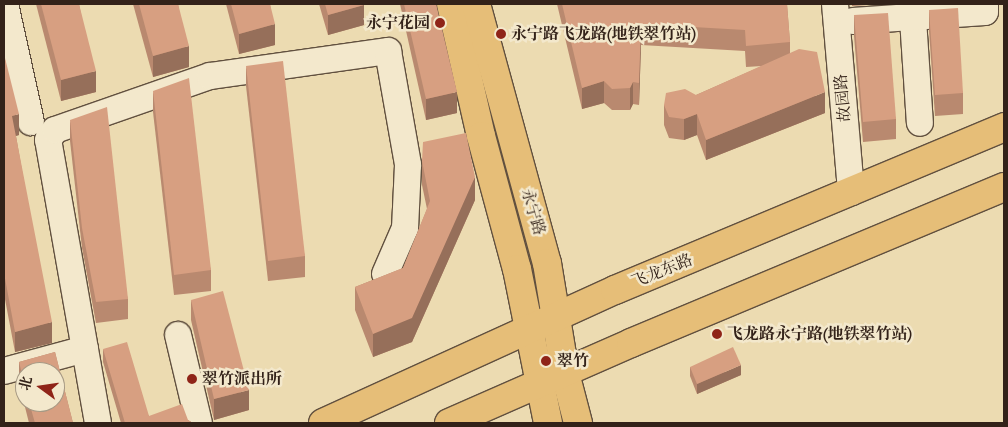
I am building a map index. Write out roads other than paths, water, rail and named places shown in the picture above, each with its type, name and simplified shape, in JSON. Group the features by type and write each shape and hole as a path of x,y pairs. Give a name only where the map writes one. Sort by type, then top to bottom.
{"main road":[{"name":"永宁路","path":"451,4 480,134 517,268 538,384 548,423"},
{"name":"永宁路","path":"476,4 547,263 565,373 578,423"},
{"name":"飞龙东路","path":"323,423 529,332 615,290 1004,127"},
{"path":"448,423 1004,187"}],"street":[{"path":"5,4 31,122"},
{"path":"836,13 913,10 985,12 984,4"},
{"path":"913,10 920,123"},
{"name":"故园路","path":"836,13 851,192"},
{"path":"98,423 48,140 55,130 210,76 388,51 406,155 405,228 385,274"},
{"path":"406,155 480,134"},
{"path":"178,334 199,423"},
{"path":"4,371 85,349"}],"place":[{"name":"永宁花园","path":"440,23"},
{"name":"永宁路飞龙路(地铁翠竹站)","path":"501,34"},
{"name":"飞龙路永宁路(地铁翠竹站)","path":"717,334"},
{"name":"翠竹","path":"546,361"},
{"name":"翠竹派出所","path":"192,379"}]}
